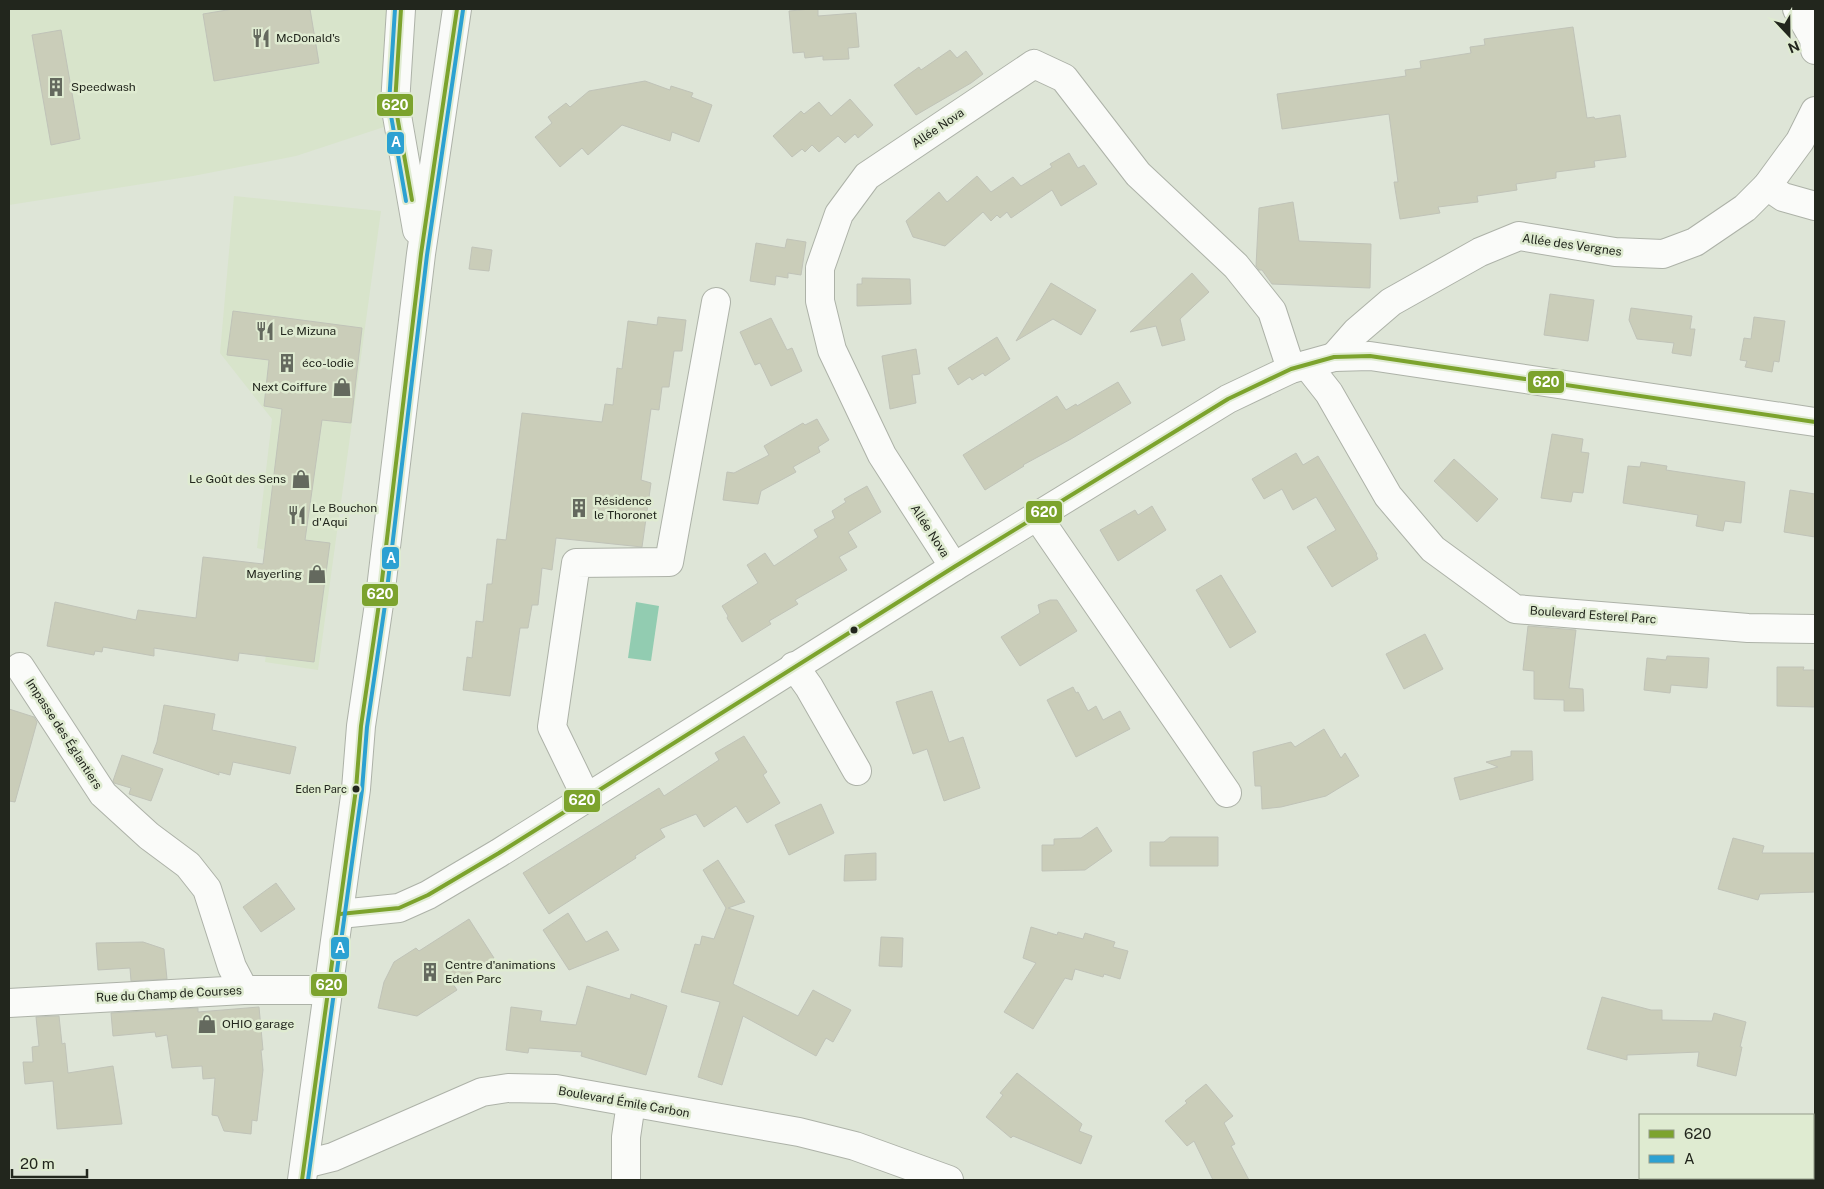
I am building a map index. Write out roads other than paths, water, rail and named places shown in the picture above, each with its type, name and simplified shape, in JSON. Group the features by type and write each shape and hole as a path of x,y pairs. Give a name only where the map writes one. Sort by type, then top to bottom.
{"street":[{"path":"401,9 395,104 421,254"},
{"path":"304,1172 340,914 356,788 361,726 382,588 421,254 457,9"},
{"path":"1797,9 1814,39 1815,50"},
{"name":"Allée Nova","path":"954,567 882,454 832,350 820,301 820,268 839,214 867,176 1034,64 1064,78 1138,174 1236,266 1272,312 1299,367"},
{"name":"Allée des Vergnes","path":"1334,357 1356,332 1391,302 1480,252 1519,236 1615,252 1663,254 1695,242 1745,208 1767,186 1800,141 1815,111"},
{"path":"1767,186 1783,197 1815,206"},
{"path":"586,797 552,727 576,563 669,562 716,302"},
{"path":"340,914 399,908 428,895 794,666 1228,399 1299,367 1334,357 1370,356 1815,422"},
{"name":"Boulevard Esterel Parc","path":"1299,367 1329,393 1388,496 1433,549 1515,609 1748,628 1815,629"},
{"path":"1037,516 1227,793"},
{"path":"794,666 809,687 857,771"},
{"name":"Impasse des Églantiers","path":"20,667 103,794 148,836 188,865 207,889 232,967 244,990"},
{"name":"Rue du Champ de Courses","path":"9,1003 244,990 329,990"},
{"name":"Boulevard Émile Carbon","path":"304,1172 333,1157 482,1092 508,1088 556,1089 798,1132 855,1146 949,1180"},
{"path":"626,1180 626,1137 631,1103"}],"place":[{"name":"McDonald's","path":"261,38"},
{"name":"Speedwash","path":"56,87"},
{"name":"Le Mizuna","path":"265,331"},
{"name":"éco-lodie","path":"287,363"},
{"name":"Next Coiffure","path":"342,387"},
{"name":"Le Goût des Sens","path":"301,479"},
{"name":"Résidence le Thoronet","path":"579,508"},
{"name":"Le Bouchon d'Aqui","path":"297,515"},
{"name":"Mayerling","path":"317,574"},
{"name":"Eden Parc","path":"356,789"},
{"name":"Centre d'animations Eden Parc","path":"430,972"},
{"name":"OHIO garage","path":"207,1024"}]}
